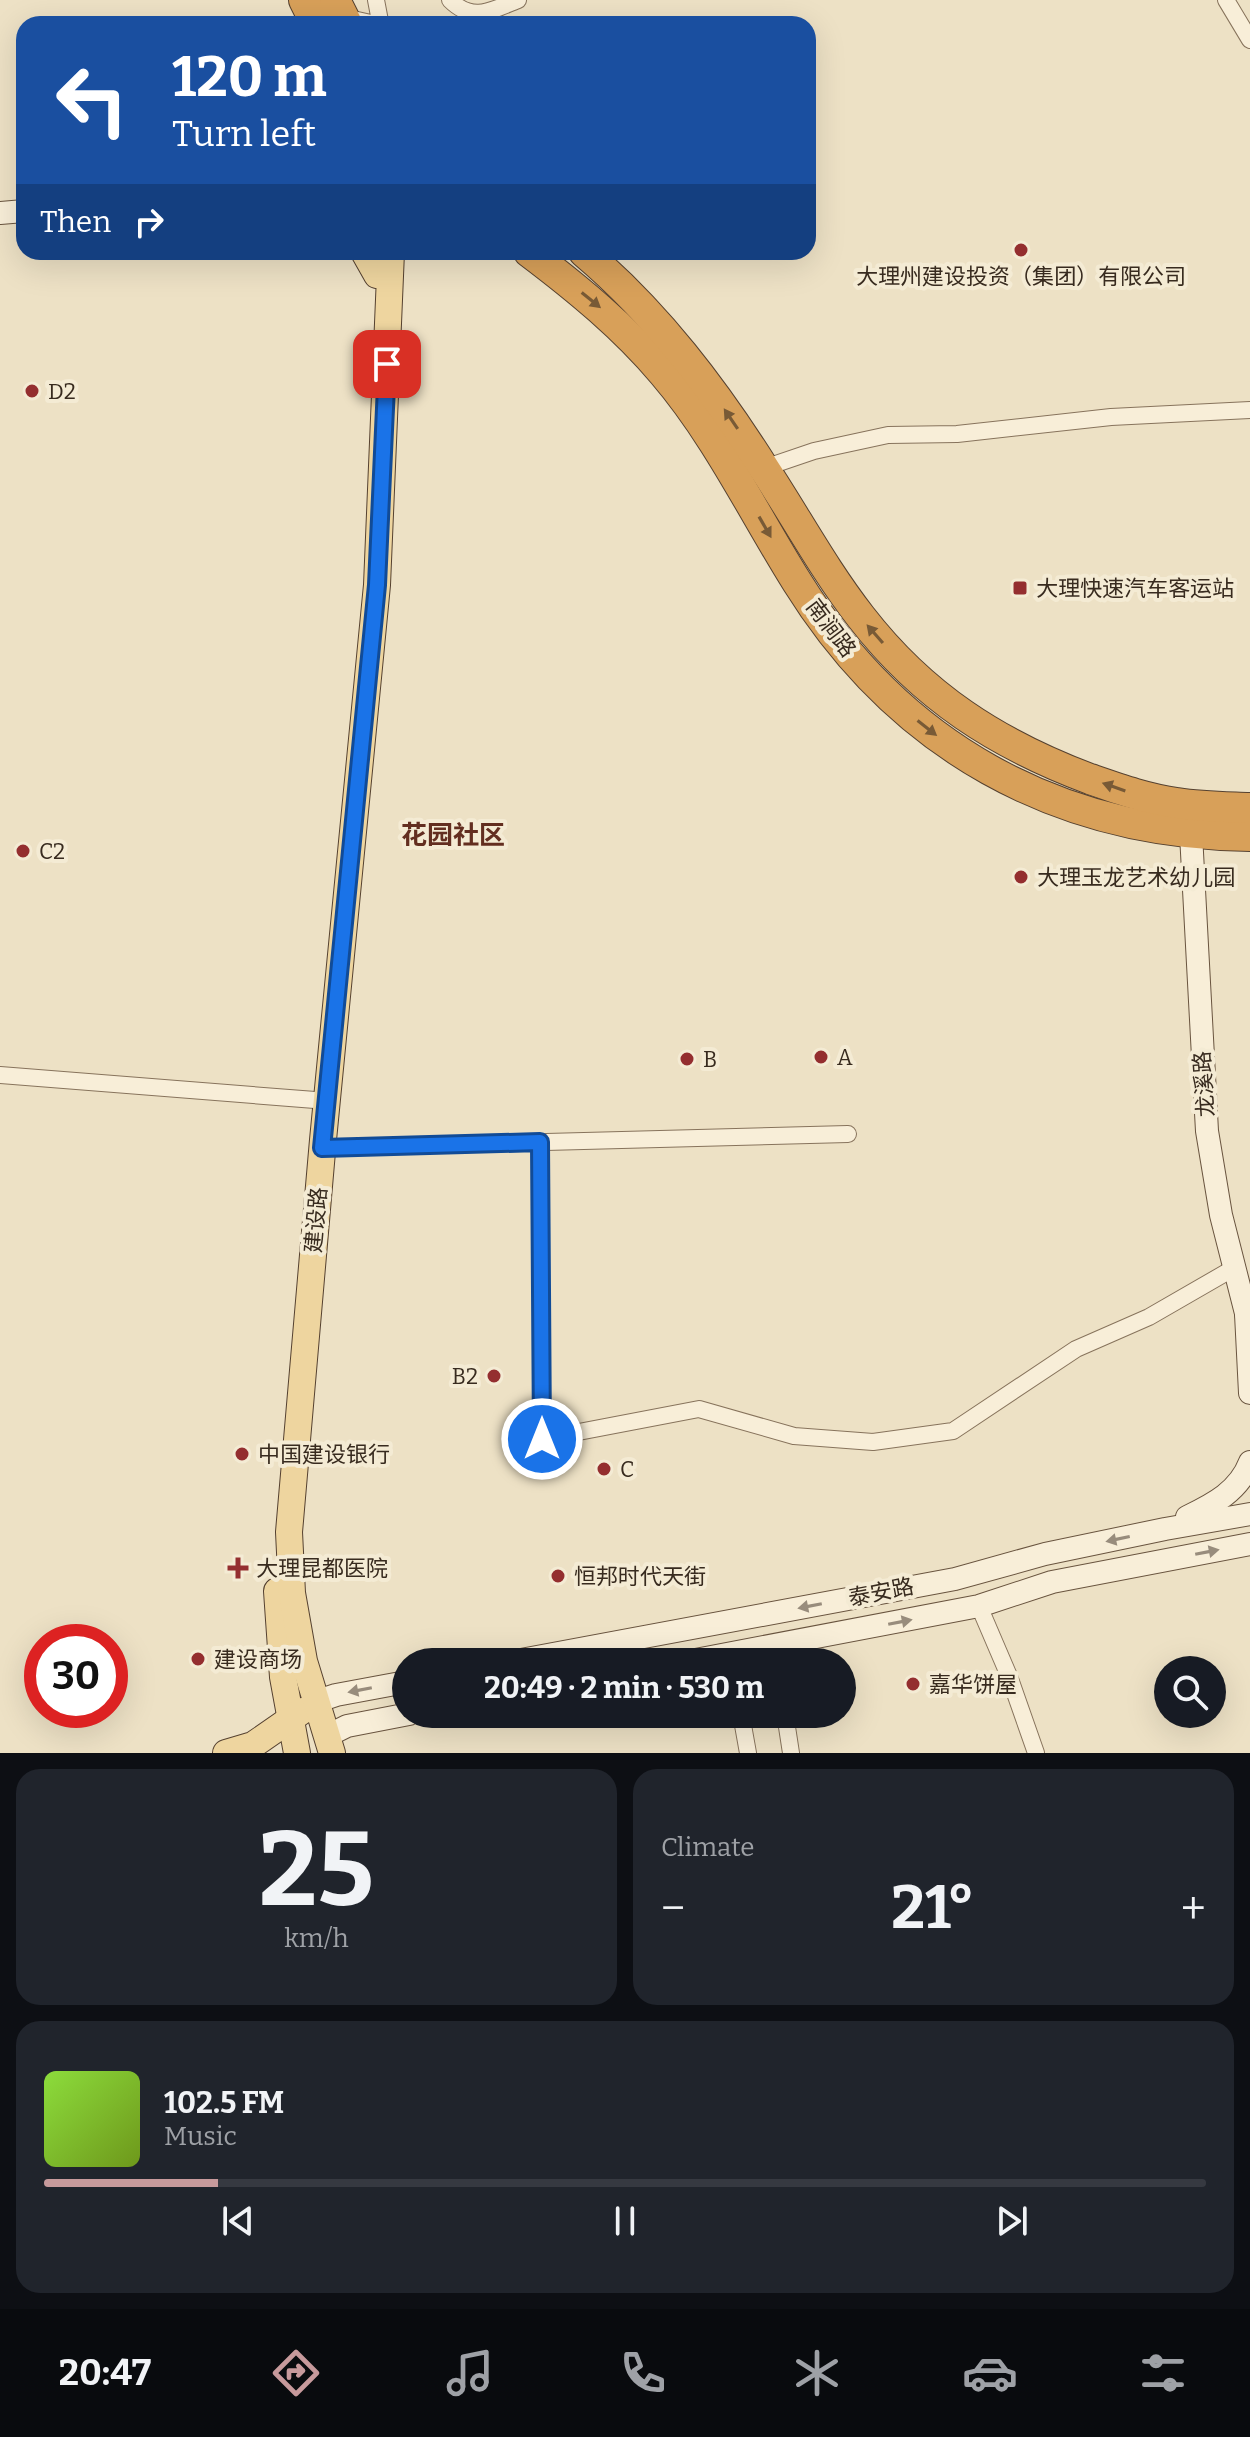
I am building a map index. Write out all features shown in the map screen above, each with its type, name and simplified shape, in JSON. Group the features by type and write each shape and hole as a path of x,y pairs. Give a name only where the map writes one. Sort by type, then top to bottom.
{"highway":[{"path":"304,0 343,16"},
{"name":"南涧路","path":"539,260 601,308 650,358 751,475"},
{"name":"南涧路","path":"593,260 641,304 708,385 796,580 824,621 875,682 917,720 978,763 1043,795 1127,824 1190,819 1250,808"},
{"name":"南涧路","path":"1190,819 1250,836"}],"main road":[{"name":"建设路","path":"297,1753 283,1677 274,1539 363,591 389,260"},
{"name":"建设路","path":"330,1744 304,1661 292,1593 289,1532 322,1148 377,585 389,260"},
{"name":"龙溪路","path":"1190,819 1203,1094 1215,1186 1248,1321 1250,1393"},
{"path":"1165,1529 1229,1493 1244,1476 1250,1462"},
{"name":"泰安路","path":"585,1648 955,1579 1045,1554 1250,1514"},
{"name":"泰安路","path":"802,1648 979,1606 1052,1582 1250,1544"},
{"path":"226,1753 253,1745 315,1702 392,1685"},
{"path":"307,1753 330,1744 347,1726 392,1717"}],"street":[{"path":"354,16 376,0"},
{"path":"450,0 460,10 476,14 518,0"},
{"path":"1226,0 1250,40"},
{"path":"751,475 814,451 888,435 957,434 1111,417 1250,410"},
{"path":"0,1075 315,1100"},
{"path":"322,1148 848,1134"},
{"path":"540,1142 542,1439 699,1409 794,1436 873,1442 953,1431 1076,1349 1149,1317 1234,1268"},
{"path":"979,1606 1009,1676 1036,1753"},
{"path":"744,1728 748,1753"},
{"path":"787,1728 791,1753"}],"place":[{"name":"大理州建设投资（集团）有限公司","path":"1021,250"},
{"name":"D2","path":"32,391"},
{"name":"大理快速汽车客运站","path":"1020,588"},
{"name":"C2","path":"23,851"},
{"name":"大理玉龙艺术幼儿园","path":"1021,877"},
{"name":"A","path":"821,1057"},
{"name":"B","path":"687,1059"},
{"name":"B2","path":"494,1376"},
{"name":"中国建设银行","path":"242,1454"},
{"name":"C","path":"604,1469"},
{"name":"大理昆都医院","path":"238,1568"},
{"name":"恒邦时代天街","path":"558,1576"},
{"name":"建设商场","path":"198,1659"},
{"name":"嘉华饼屋","path":"913,1684"}],"district":[{"name":"花园社区","path":"453,835"}],"route":[{"path":"387,364 377,585 322,1148 540,1142 542,1439"}]}
